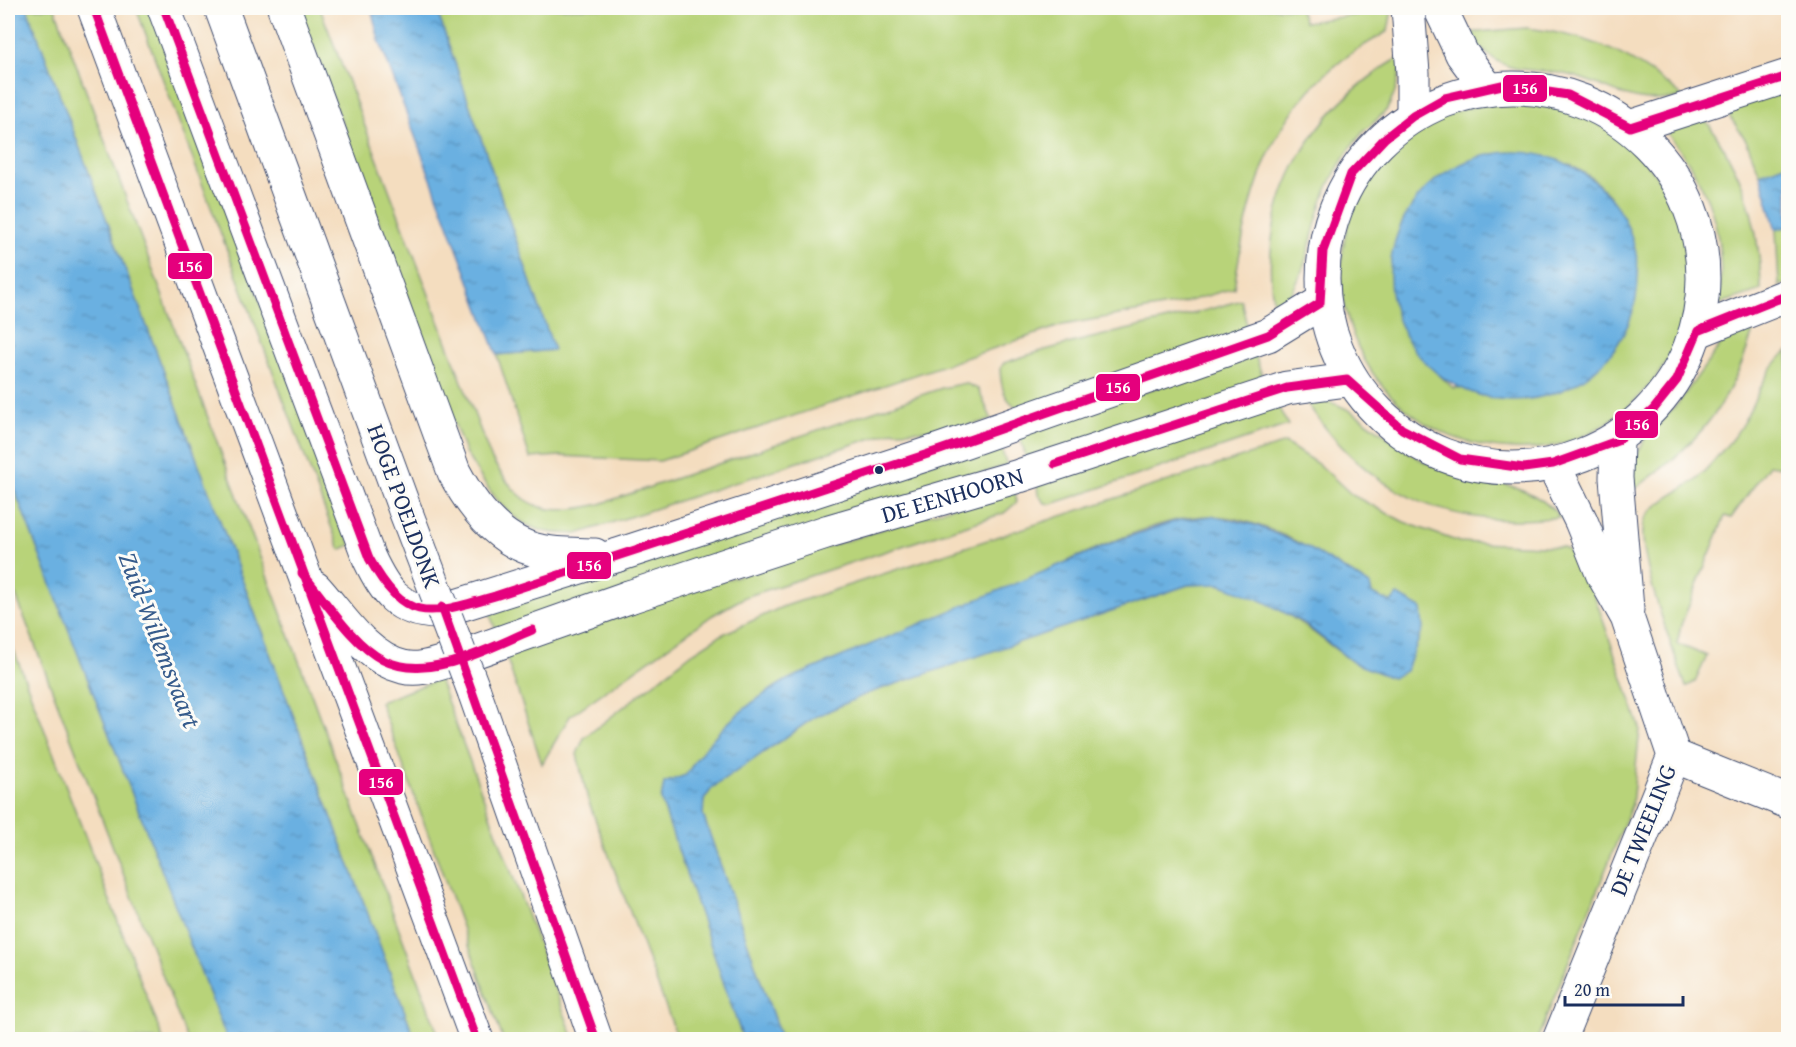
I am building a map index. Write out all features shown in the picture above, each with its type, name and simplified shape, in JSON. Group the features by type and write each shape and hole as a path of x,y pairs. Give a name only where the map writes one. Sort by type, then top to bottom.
{"main road":[{"path":"94,8 477,1040"},
{"name":"DE EENHOORN","path":"164,8 369,558 378,578 395,599 415,611 437,612 940,450 1268,335 1320,303"},
{"name":"HOGE POELDONK","path":"221,8 405,510 474,691 596,1040"},
{"path":"284,8 454,472 465,492 476,509 492,524 523,545 540,551 615,556"},
{"path":"1408,8 1413,73 1413,116"},
{"path":"1440,8 1462,54 1488,89"},
{"path":"1630,127 1788,76"},
{"path":"1502,85 1568,95 1630,127 1663,162 1685,201 1698,237 1704,269 1698,331 1677,380 1653,410 1617,441 1553,464 1524,468 1460,459 1402,429 1347,380 1330,346 1320,303 1323,251 1351,174 1385,138 1413,116 1445,98 1488,89 1502,85"},
{"path":"1698,331 1788,295"},
{"name":"DE EENHOORN","path":"303,573 367,646 383,660 404,668 423,668 829,531 1019,476 1287,388 1347,380"},
{"name":"DE TWEELING","path":"1617,441 1616,478 1627,617"},
{"name":"DE TWEELING","path":"1553,464 1581,521 1602,573 1627,617 1674,756 1559,1040"},
{"path":"1674,756 1788,802"}],"green space":[{"path":"27,8 55,8 440,1039 415,1039"},
{"path":"136,8 151,8 351,545 340,550"},
{"path":"299,8 320,8 491,458 513,488 535,505 562,510 600,504 942,388 965,383 978,389 992,420 944,430 894,431 577,534 544,531 518,519 497,500 465,452"},
{"path":"436,8 1299,8 1305,22 1392,10 1388,31 1350,54 1318,81 1297,106 1279,133 1266,161 1246,222 1234,288 1179,304 1063,325 660,461 560,456 530,458 497,355 554,350"},
{"path":"1526,28 1571,36 1610,49 1647,69 1683,97 1649,100 1625,96 1566,74 1507,66 1488,54 1467,33"},
{"path":"1402,56 1398,83 1393,97 1387,109 1359,137 1336,171 1322,201 1303,269 1287,300 1275,313 1271,273 1273,234 1281,198 1296,164 1315,132 1340,103 1369,78"},
{"path":"1788,87 1788,164 1760,174 1746,140 1723,107"},
{"path":"1507,101 1565,110 1613,133 1634,149 1652,169 1667,193 1680,221 1689,262 1687,305 1682,326 1674,347 1652,382 1624,410 1591,432 1554,446 1534,449 1514,449 1451,436 1401,405 1365,361 1346,309 1342,254 1357,200 1391,152 1444,116 1467,108","holes":["1569,164 1591,177 1610,196 1615,348 1594,370 1569,386 1453,388 1430,365 1413,343 1400,318 1391,287"]},
{"path":"1702,115 1728,156 1747,197 1760,265 1761,290 1719,304 1720,254 1711,210 1692,169 1663,128"},
{"path":"1788,226 1788,283 1779,286 1776,230"},
{"path":"1241,300 1248,330 1021,410 1004,393 1000,369 1004,363 1063,345 1182,317"},
{"path":"1756,320 1736,376 1710,421 1674,459 1627,494 1633,462 1645,439 1679,402 1725,338"},
{"path":"1788,351 1788,468 1769,465 1731,518 1725,516 1681,625 1677,644 1707,656 1695,682 1686,687 1656,599 1644,548 1643,529 1647,516 1652,511 1695,480 1716,459 1742,425 1771,369"},
{"path":"1255,355 1265,384 1027,461 1019,433"},
{"path":"1304,398 1339,405 1427,463 1463,475 1498,482 1531,494 1546,503 1560,517 1519,520 1481,518 1446,511 1412,498 1382,481 1354,458 1328,431"},
{"path":"1275,401 1288,425 1052,504 1045,503 1038,495 1037,484"},
{"path":"998,440 1007,465 497,633 488,610"},
{"path":"1285,443 1321,466 1352,495 1404,522 1459,542 1562,547 1583,562 1640,728 1632,804 1537,1040 781,1039 703,815 704,800 712,788 815,717 866,694 1188,585 1217,584 1258,598 1291,617 1354,663 1391,602 1371,594 1370,585 1295,541 1255,524 1213,516 1172,521 1126,536 789,679 758,698 718,732 686,775 664,783 661,800 743,1039 678,1039 588,800 577,754 584,738 691,654 719,636 782,607"},
{"path":"8,473 227,1039 187,1039 8,575"},
{"path":"1014,487 1017,502 1004,513 745,597 713,615 570,716 542,764 506,656 709,585"},
{"path":"8,635 163,1039 8,1039"},
{"path":"439,679 574,1039 503,1039 380,702"}],"water":[{"name":"Zuid-Willemsvaart","path":"8,8 27,8 415,1039 227,1039 8,473"},
{"path":"371,8 436,8 554,350 497,355 379,40"},
{"path":"1514,152 1550,158 1572,167 1592,180 1610,198 1623,218 1632,240 1638,276 1632,312 1623,334 1610,354 1592,372 1572,385 1550,394 1514,400 1478,394 1456,385 1436,372 1418,354 1405,334 1396,312 1390,276 1396,240 1405,218 1418,198 1436,180 1456,167 1478,158"},
{"path":"1788,164 1788,226 1776,230 1760,174"},
{"path":"1213,516 1255,525 1307,547 1370,585 1372,594 1391,602 1398,595 1421,608 1423,629 1406,671 1392,678 1354,663 1302,622 1263,601 1220,584 1188,585 866,694 815,717 712,788 704,800 703,815 781,1039 743,1039 661,800 664,783 686,775 718,732 758,698 789,679 1121,539 1179,520"}],"transit line":[{"name":"156","path":"94,8 477,1040"},
{"name":"156","path":"164,8 369,558 382,580 395,595 421,609 436,610 453,608 495,596 940,450 1268,335 1320,303 1323,251 1351,174 1385,138 1413,116 1445,98 1502,85 1568,95 1630,127 1788,76"},
{"name":"156","path":"1055,464 1287,388 1347,380 1402,429 1460,459 1524,468 1553,464 1617,441 1653,410 1677,380 1698,331 1788,295"},
{"name":"156","path":"302,573 361,644 383,660 401,666 420,667 459,660 532,630"},
{"name":"156","path":"442,607 596,1040"}]}
